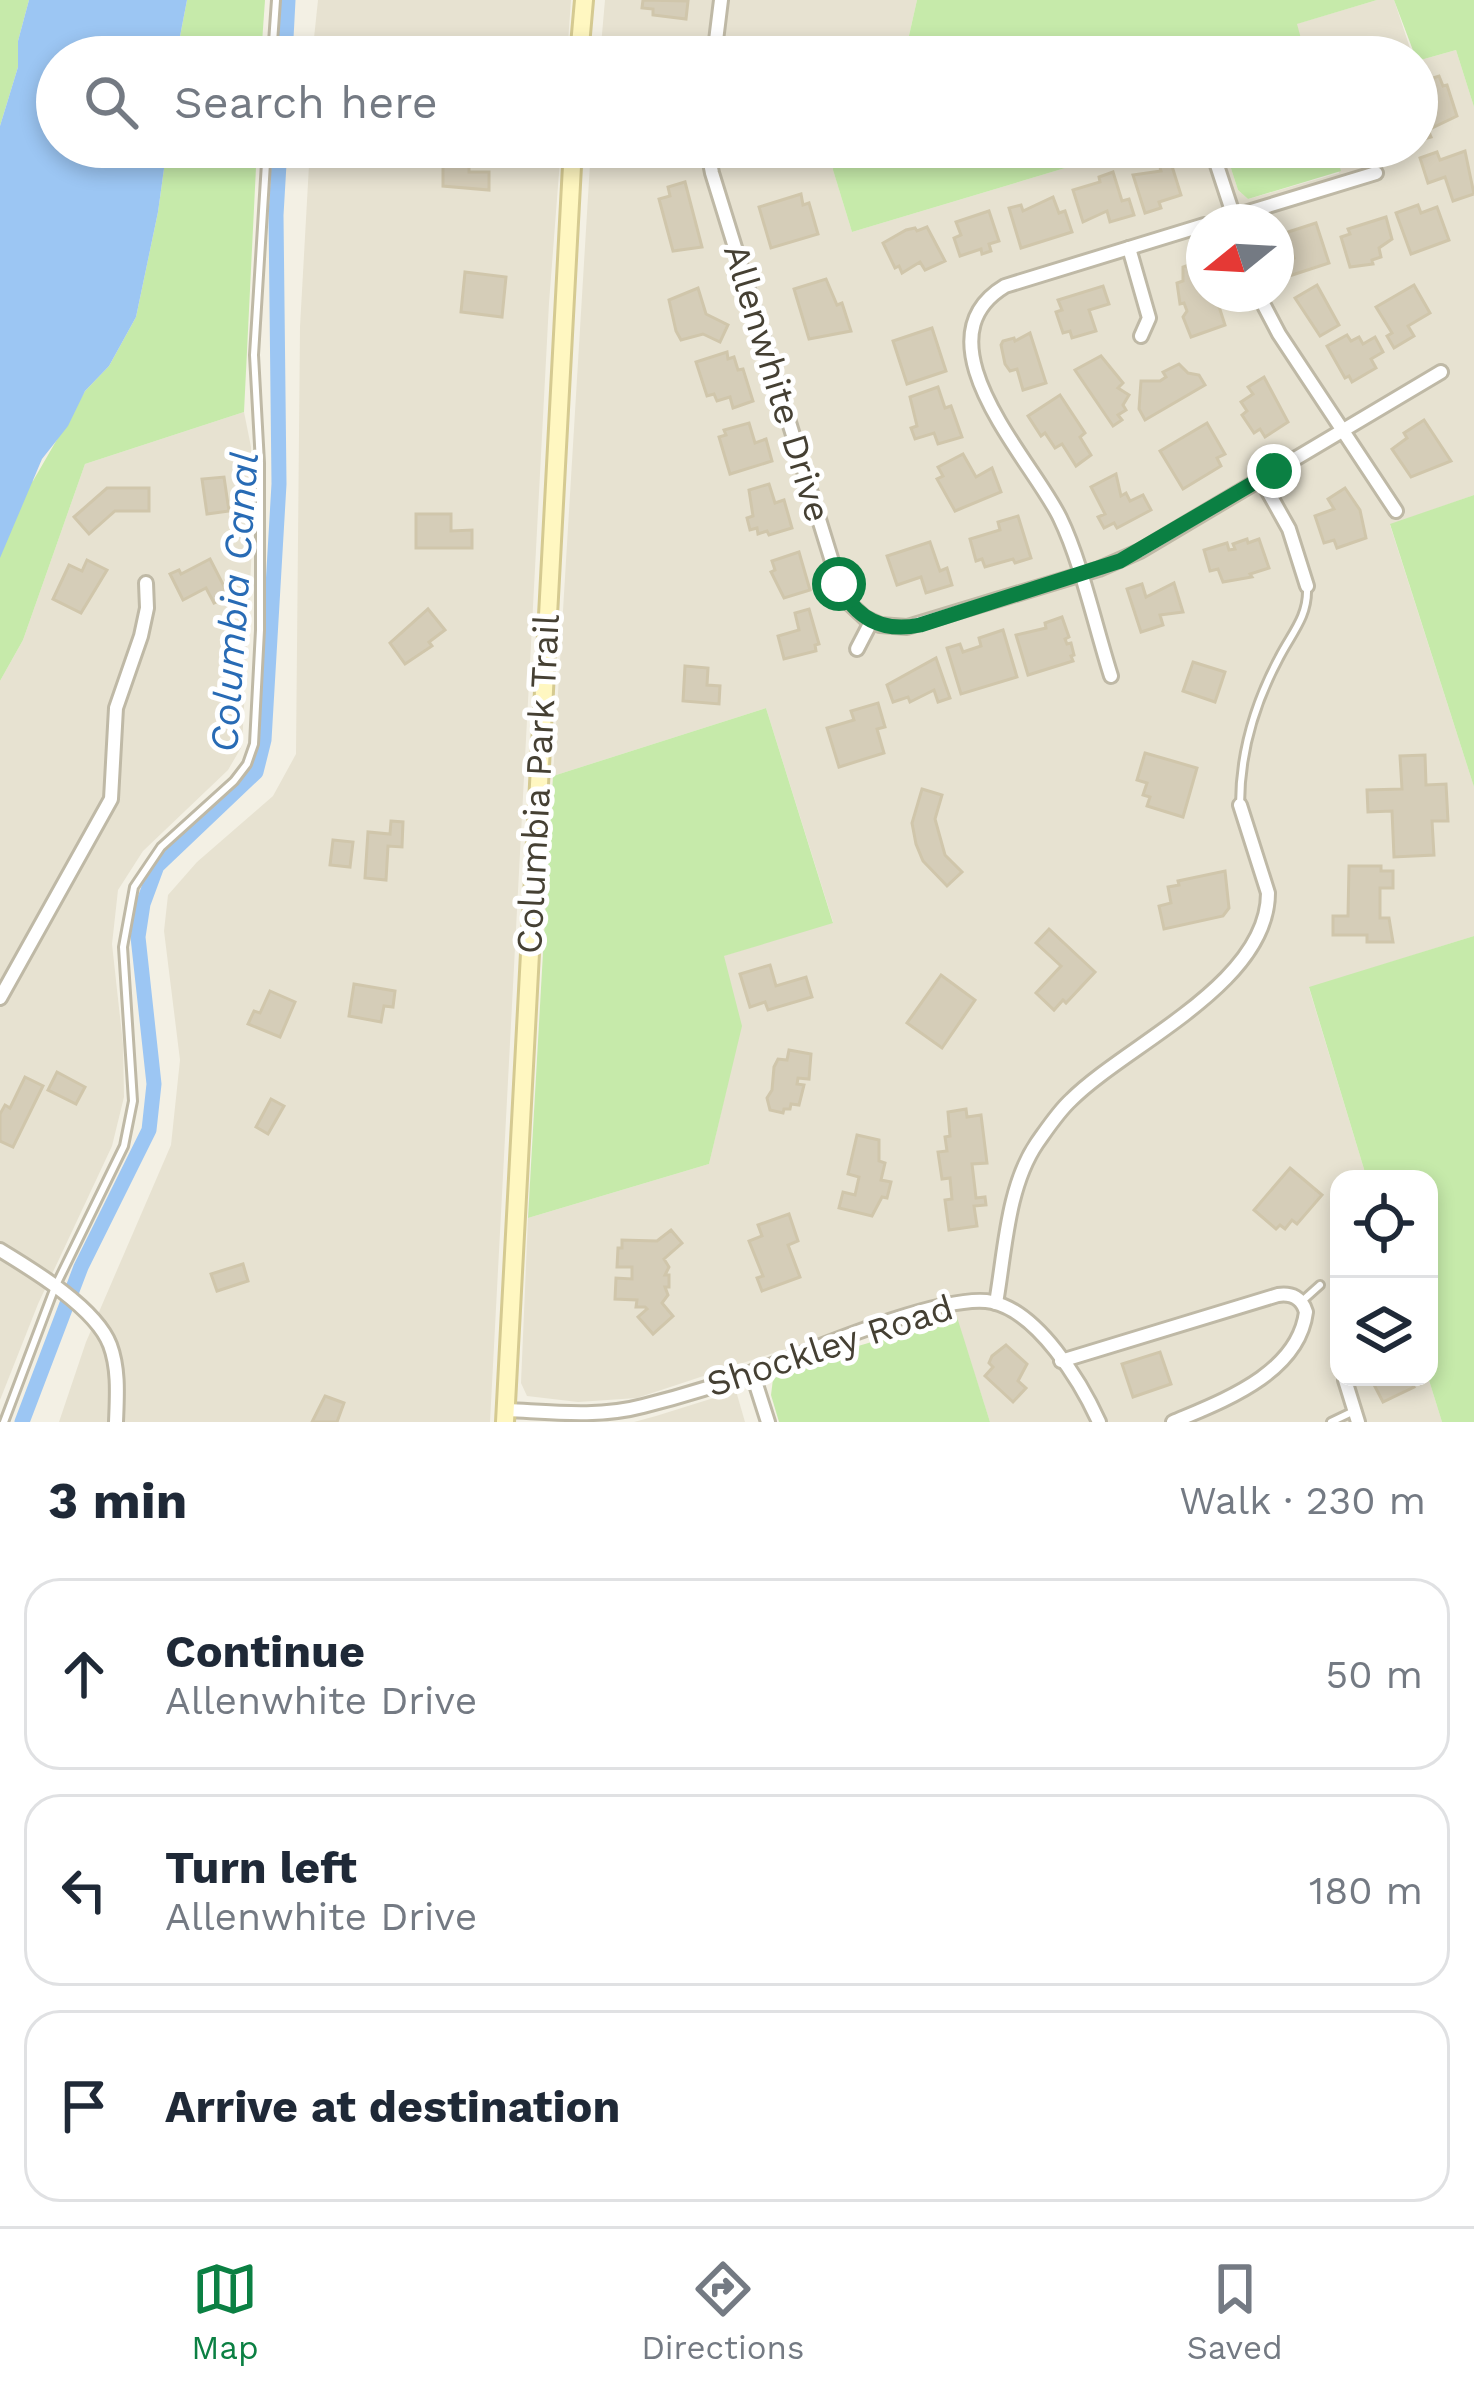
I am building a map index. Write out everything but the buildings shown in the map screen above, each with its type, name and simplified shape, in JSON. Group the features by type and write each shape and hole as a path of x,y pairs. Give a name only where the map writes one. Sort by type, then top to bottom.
{"main road":[{"path":"581,36 584,0"},
{"name":"Columbia Park Trail","path":"505,1416 572,168"}],"street":[{"path":"717,36 721,0"},
{"name":"Allenwhite Drive","path":"711,168 839,584 851,605 871,622"},
{"path":"1218,168 1229,204"},
{"path":"1280,204 1376,173"},
{"path":"1111,676 1060,518 992,412 973,350 974,310 1005,286 1186,231"},
{"path":"1129,248 1149,318 1141,336"},
{"path":"1266,312 1396,511"},
{"path":"857,649 871,622 898,628 920,625 1140,551 1441,372"},
{"path":"1261,479 1289,529 1307,586"},
{"path":"0,998 111,799 116,707 141,636 146,583"},
{"path":"996,1303 1020,1177 1037,1143 1072,1098 1208,993 1255,941 1268,907 1268,893 1240,805"},
{"path":"0,1250 59,1290 99,1326 117,1376 116,1422"},
{"path":"1061,1360 1278,1295 1293,1295 1301,1302 1306,1312 1304,1324 1270,1370 1232,1396 1173,1422"},
{"name":"Shockley Road","path":"505,1416 623,1411 968,1300 996,1303 1020,1314 1082,1387 1099,1422"},
{"path":"752,1372 768,1422"},
{"path":"1347,1386 1356,1416"}],"lane":[{"path":"273,36 276,0"},
{"path":"4,1422 124,1146 133,1102 123,947 134,887 161,847 234,782 254,744 260,463 254,356 265,168"},
{"path":"1240,805 1240,774 1248,740 1279,657 1300,625 1307,586"},
{"path":"1301,1302 1320,1285"},
{"path":"1331,1422 1356,1416"}],"shaded area":[{"path":"318,0 571,0 568,36 314,36"},
{"path":"605,0 917,0 909,36 602,36"},
{"path":"1377,0 1394,0 1406,36 1300,36 1296,24"},
{"path":"1456,50 1474,107 1474,495 1390,525 1474,787 1474,936 1309,988 1364,1170 1330,1170 1330,1386 1431,1386 1442,1422 990,1422 949,1295 637,1398 578,1402 527,1396 521,1383 528,1218 709,1164 741,1026 723,956 833,922 766,708 553,776 590,168 833,168 852,232 1065,168 1231,168 1238,190 1248,199 1339,173 1338,168 1438,168 1438,55"},
{"path":"309,168 559,168 490,1422 59,1422 86,1342 171,1145 180,1060 164,931 168,895 197,862 273,796 296,754 300,327"},
{"path":"244,412 251,447 253,525 242,746 228,770 143,851 118,890 112,944 124,1097 112,1146 38,1304 0,1400 0,681 23,640 85,464"},
{"path":"736,1391 745,1422 634,1422 656,1416"}],"green space":[{"path":"0,0 29,0 18,41 18,67 0,126"},
{"path":"187,0 265,0 262,36 180,36"},
{"path":"917,0 1377,0 1297,24 1300,36 909,36"},
{"path":"1394,0 1474,0 1474,107 1456,50 1438,55 1438,36 1408,36"},
{"path":"164,168 256,168 244,412 85,464 23,640 0,681 0,493 33,481 85,391 109,366 136,317"},
{"path":"833,168 1065,168 852,232"},
{"path":"1231,168 1341,171 1248,199 1238,190"},
{"path":"1474,495 1474,787 1390,524"},
{"path":"766,708 833,923 724,956 742,1026 709,1164 528,1218 553,776"},
{"path":"1474,936 1474,1422 1442,1422 1431,1386 1438,1386 1438,1170 1364,1170 1309,987"},
{"path":"957,1317 990,1422 779,1422 771,1395 773,1379 807,1361"}],"water":[{"path":"29,0 187,0 180,36 36,36 36,168 164,168 136,317 109,366 85,391 68,426 42,459 0,558 0,126 18,67 18,41"}],"waterway":[{"name":"Columbia Canal","path":"286,36 288,0"},
{"name":"Columbia Canal","path":"22,1422 81,1267 149,1130 154,1084 138,937 143,904 157,866 256,772 264,740 279,484 279,168"}],"route":[{"path":"839,584 851,605 871,622 898,628 920,625 1120,561 1274,471"}]}
